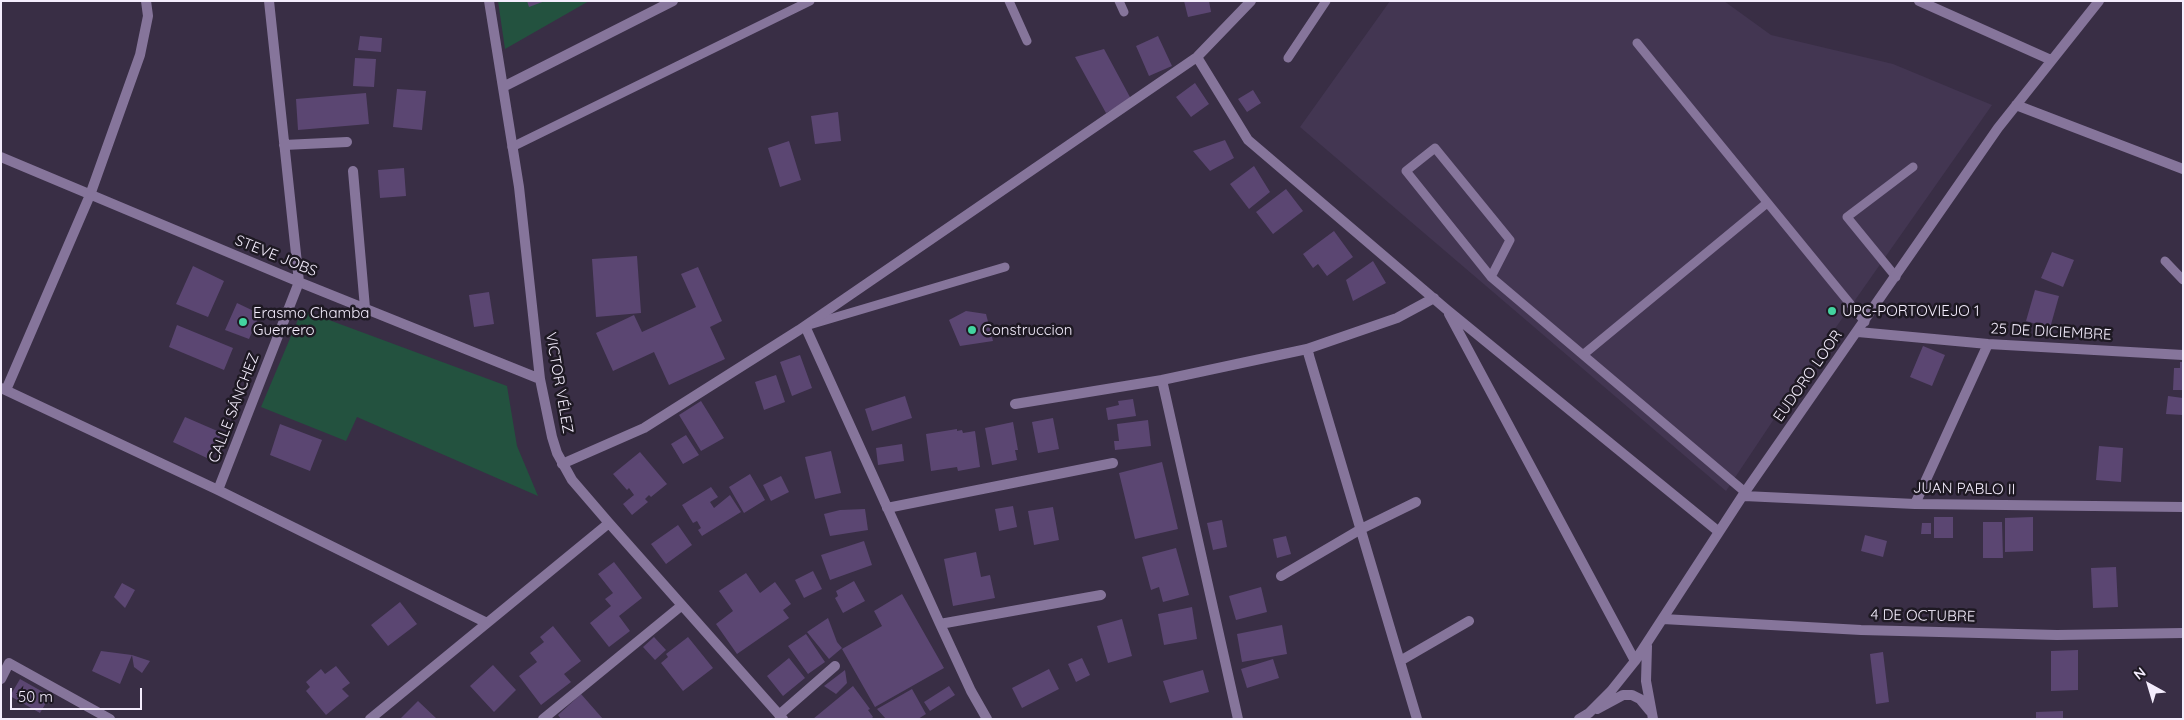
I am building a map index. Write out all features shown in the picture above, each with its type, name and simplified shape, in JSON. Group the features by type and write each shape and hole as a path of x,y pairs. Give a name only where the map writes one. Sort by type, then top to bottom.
{"street":[{"path":"146,1 148,16 140,55 90,195 4,389 218,490 487,623"},
{"path":"269,1 300,282"},
{"name":"VICTOR VÉLEZ","path":"489,1 512,147 540,379 552,437 562,464 572,480 609,523 781,717"},
{"path":"503,87 673,1"},
{"path":"562,464 644,428 805,326 1197,57 1251,1"},
{"path":"1919,1 2051,60"},
{"name":"EUDORO LOOR","path":"1579,719 1589,713 1611,691 1634,661 1719,532 1998,128 2099,1"},
{"path":"1197,57 1248,140 1446,309 1719,532"},
{"path":"2016,105 2183,169"},
{"path":"284,145 347,142"},
{"name":"STEVE JOBS","path":"1,157 300,282 540,379"},
{"path":"353,171 365,308"},
{"name":"CALLE SÁNCHEZ","path":"218,490 300,282"},
{"path":"1015,404 1162,380 1308,352 1396,318 1434,298"},
{"path":"1446,309 1634,661"},
{"path":"805,326 940,624 987,719"},
{"name":"25 DE DICIEMBRE","path":"1858,332 1988,344 2183,355"},
{"path":"1915,504 1988,344"},
{"path":"1308,352 1417,719"},
{"path":"1162,380 1238,719"},
{"path":"887,508 1113,463"},
{"name":"JUAN PABLO II","path":"1745,494 1915,504 2183,507"},
{"path":"1281,576 1361,528 1416,502"},
{"path":"370,719 609,523"},
{"path":"940,624 1101,595"},
{"path":"544,719 681,606"},
{"name":"4 DE OCTUBRE","path":"1663,619 1861,630 2057,634 2183,633"},
{"path":"1400,661 1469,621"},
{"path":"1647,642 1646,681 1652,716"},
{"path":"1,679 9,663 110,719"},
{"path":"781,717 835,666"},
{"path":"1589,713 1623,695 1632,695 1640,699 1652,716"}],"lane":[{"path":"512,147 810,1"},
{"path":"1009,1 1028,41"},
{"path":"1119,1 1124,12"},
{"path":"1288,58 1326,1"},
{"path":"1637,43 1865,322"},
{"path":"1491,276 1510,240 1435,148 1406,171 1491,276 1745,494"},
{"path":"1896,277 1847,217 1913,166"},
{"path":"1584,354 1768,202"},
{"path":"2165,261 2183,280"},
{"path":"805,326 1005,267"}],"shaded area":[{"path":"1390,1 1724,1 1771,35 1893,64 1992,105 1820,350 1726,491 1300,127"}],"green space":[{"path":"498,1 589,1 505,49"},
{"path":"302,310 507,386 517,446 538,496 357,417 346,441 261,407"}],"building":[{"path":"527,1 545,1 529,7"},
{"path":"1184,1 1209,1 1211,12 1188,17"},
{"path":"360,36 382,38 381,52 358,50"},
{"path":"1158,36 1172,66 1149,76 1136,46"},
{"path":"1104,49 1131,99 1106,113 1075,57"},
{"path":"355,58 376,59 374,87 353,86"},
{"path":"1195,83 1209,104 1191,117 1176,97"},
{"path":"397,89 426,91 422,130 393,127"},
{"path":"1253,90 1261,103 1247,112 1238,99"},
{"path":"366,93 369,124 298,130 296,99"},
{"path":"838,112 841,141 815,144 811,116"},
{"path":"1225,140 1234,158 1210,171 1193,151"},
{"path":"789,141 801,180 780,187 768,148"},
{"path":"1254,166 1270,192 1249,209 1230,184"},
{"path":"404,168 406,196 380,198 378,170"},
{"path":"1286,189 1303,211 1273,234 1256,212"},
{"path":"1334,231 1353,257 1327,276 1318,264 1313,268 1303,254"},
{"path":"2052,252 2074,260 2063,287 2041,278"},
{"path":"637,256 641,313 596,317 592,259"},
{"path":"1373,261 1386,283 1353,301 1346,280"},
{"path":"193,266 224,281 208,317 176,304"},
{"path":"698,267 722,321 710,327 725,359 669,385 654,352 613,371 596,333 634,315 642,332 696,307 681,274"},
{"path":"2035,290 2059,296 2050,328 2026,321"},
{"path":"489,292 494,324 474,327 469,295"},
{"name":"Erasmo Chamba Guerrero","path":"237,303 260,314 249,339 225,330"},
{"name":"Construccion","path":"966,311 986,314 993,341 960,346 949,320"},
{"path":"177,325 233,348 224,370 169,347"},
{"path":"1923,346 1945,355 1932,386 1910,377"},
{"path":"800,355 812,388 792,396 780,362"},
{"path":"2180,362 2183,362 2183,390 2173,390 2174,368 2180,368"},
{"path":"776,375 785,402 764,410 755,382"},
{"path":"905,396 912,418 872,431 865,409"},
{"path":"2168,396 2183,398 2183,415 2166,414"},
{"path":"1133,399 1136,416 1108,420 1106,408 1119,405 1118,401"},
{"path":"701,401 724,438 701,451 679,415"},
{"path":"185,417 222,433 209,459 173,442"},
{"path":"1053,418 1059,449 1038,453 1032,422"},
{"path":"1148,420 1151,446 1115,450 1114,441 1119,441 1117,424"},
{"path":"1013,422 1018,450 1015,450 1017,460 992,465 985,428"},
{"path":"280,424 322,440 310,471 270,455"},
{"path":"957,429 957,431 962,430 963,433 975,431 980,467 958,471 957,467 931,471 926,434"},
{"path":"686,435 699,455 683,464 671,444"},
{"path":"902,444 904,461 878,465 876,448"},
{"path":"2099,446 2123,448 2121,482 2096,480"},
{"path":"831,451 841,493 815,499 805,457"},
{"path":"640,452 667,484 651,497 649,495 645,499 648,502 632,515 623,504 634,495 613,474"},
{"path":"1162,462 1178,529 1135,539 1119,473"},
{"path":"750,474 765,500 744,513 729,487"},
{"path":"781,476 789,492 771,501 763,485"},
{"path":"711,487 718,497 710,502 714,508 730,495 741,512 702,536 698,530 701,528 697,521 693,523 682,505"},
{"path":"1013,506 1017,527 999,531 995,509"},
{"path":"1053,507 1059,540 1034,545 1028,511"},
{"path":"865,509 868,530 830,536 824,514 840,510"},
{"path":"1934,517 1953,517 1953,538 1934,538"},
{"path":"2033,517 2033,551 2005,552 2005,518"},
{"path":"1222,520 1227,547 1213,550 1207,523"},
{"path":"1983,522 2002,522 2003,558 1983,558"},
{"path":"1922,523 1931,523 1931,534 1921,534"},
{"path":"678,525 692,545 666,564 651,544"},
{"path":"1865,535 1887,541 1883,557 1861,551"},
{"path":"1286,536 1291,554 1277,558 1273,539"},
{"path":"864,541 872,565 830,580 821,555"},
{"path":"1176,548 1189,595 1163,602 1159,587 1151,590 1142,557"},
{"path":"976,552 981,577 990,575 995,598 953,606 944,559"},
{"path":"614,562 642,598 619,616 630,631 609,647 590,623 611,606 605,599 613,593 598,574"},
{"path":"2116,567 2118,607 2093,608 2091,568"},
{"path":"813,571 822,589 804,598 795,580"},
{"path":"746,573 760,593 775,582 791,604 783,610 789,618 737,654 716,624 733,611 719,591"},
{"path":"854,581 865,601 843,613 835,598 838,596 836,591"},
{"path":"122,583 135,590 125,608 114,597"},
{"path":"1261,587 1267,612 1236,620 1229,596"},
{"path":"902,594 944,668 875,707 842,649 882,626 874,611"},
{"path":"400,602 417,624 388,646 371,625"},
{"path":"1192,607 1197,639 1164,645 1158,614"},
{"path":"828,618 837,642 842,648 829,659 807,632"},
{"path":"1122,619 1132,656 1108,663 1097,626"},
{"path":"1282,625 1287,654 1242,662 1237,634"},
{"path":"553,626 581,661 564,674 571,682 541,705 519,676 537,662 530,653 544,642 540,637"},
{"path":"806,634 825,662 808,674 788,646"},
{"path":"654,637 666,650 655,660 643,647"},
{"path":"688,637 713,668 683,691 661,663 668,657 666,654"},
{"path":"2078,650 2078,690 2051,691 2051,651"},
{"path":"101,651 132,655 120,684 92,671"},
{"path":"1883,652 1889,702 1876,704 1870,654"},
{"path":"132,655 150,661 142,673 134,667"},
{"path":"789,658 805,678 783,696 767,676"},
{"path":"1082,658 1090,675 1076,682 1068,664"},
{"path":"1273,659 1279,678 1247,688 1241,669"},
{"path":"493,665 516,690 494,712 470,686"},
{"path":"336,666 350,683 342,689 349,696 326,715 306,691 310,687 306,682 321,669 325,674"},
{"path":"1049,669 1059,689 1022,708 1012,688"},
{"path":"845,670 847,683 836,694 824,686"},
{"path":"1203,670 1209,692 1170,703 1163,681"},
{"path":"20,679 50,696 40,713 10,696"},
{"path":"853,686 870,709 868,710 873,717 871,719 813,719"},
{"path":"949,686 955,695 930,711 924,702"},
{"path":"912,689 926,714 918,719 886,719 877,709"},
{"path":"581,694 603,719 561,719 558,715"},
{"path":"418,701 437,719 400,719"},
{"path":"2063,711 2063,719 2036,719 2036,712"}],"place":[{"name":"UPC-PORTOVIEJO 1","path":"1832,311"},
{"name":"Erasmo Chamba Guerrero","path":"243,322"},
{"name":"Construccion","path":"972,330"}]}
